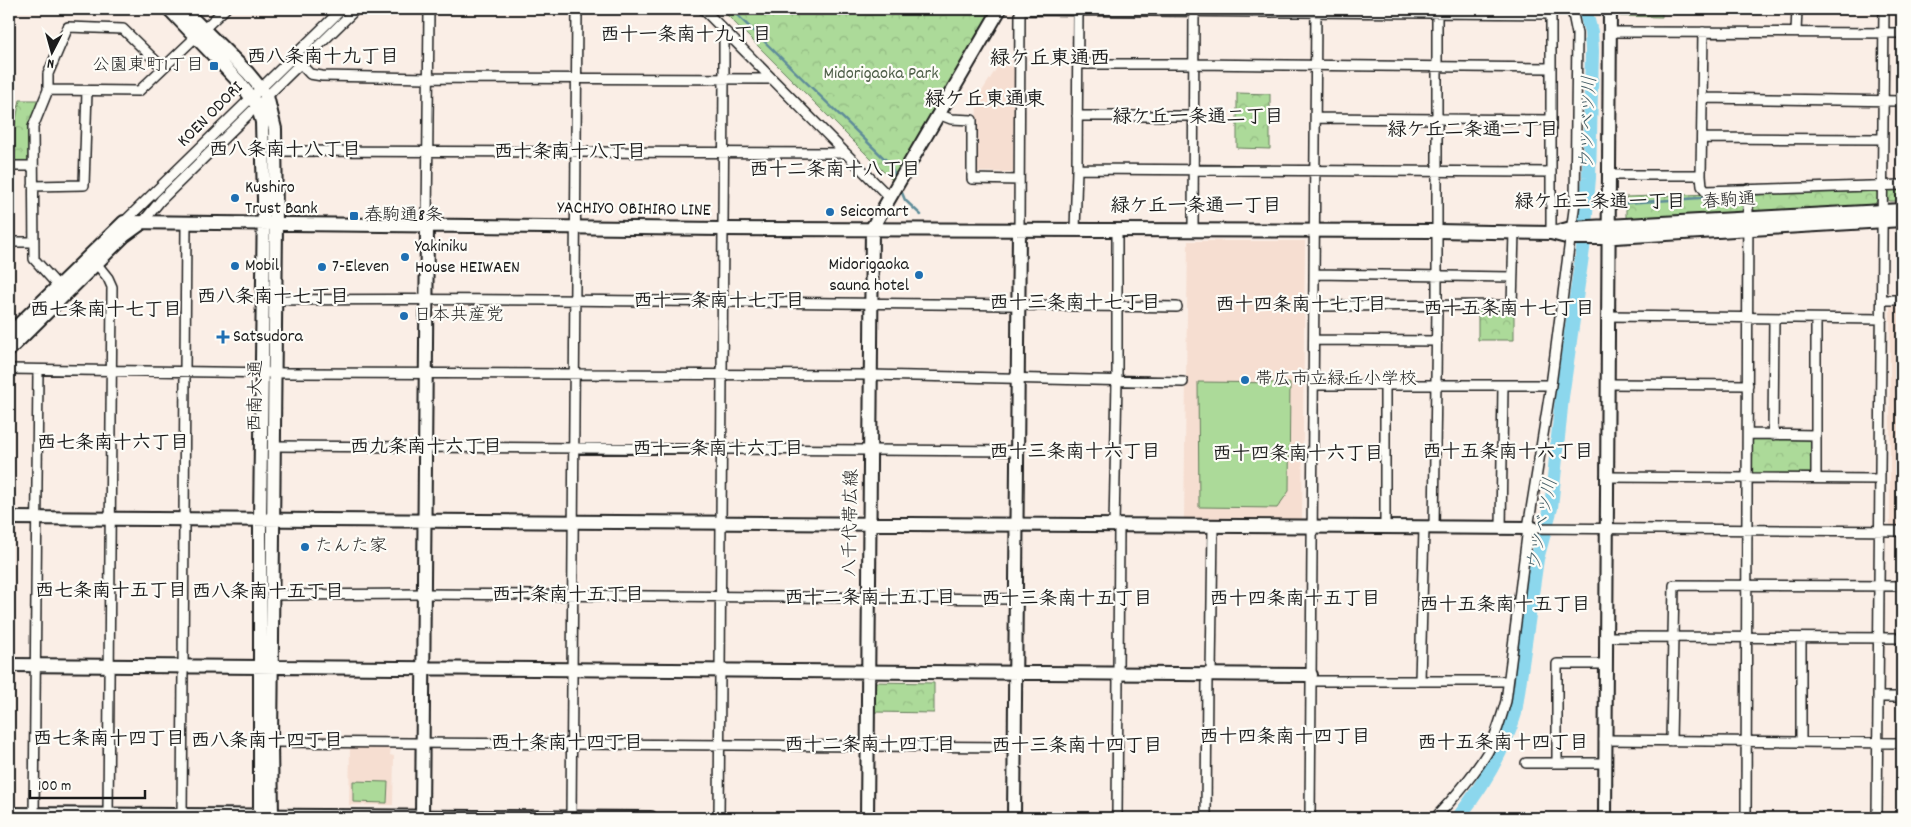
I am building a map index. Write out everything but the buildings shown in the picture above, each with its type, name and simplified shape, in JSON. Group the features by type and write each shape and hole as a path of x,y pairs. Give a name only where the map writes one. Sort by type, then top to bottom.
{"street":[{"name":"西南大通","path":"169,9 199,33 264,92 276,129 262,373 260,520 271,742 266,817"},
{"name":"西南大通","path":"183,9 199,33 254,101 262,122 274,300 275,373 273,595 267,667 266,817"},
{"path":"48,90 139,91 225,9"},
{"name":"KOEN ODORI","path":"297,60 342,9"},
{"name":"KOEN ODORI","path":"124,222 297,60 356,9"},
{"path":"422,817 428,9"},
{"path":"571,818 574,153 577,9"},
{"path":"703,9 890,198"},
{"path":"872,228 1000,9"},
{"path":"1014,818 1020,9 1551,11 1550,233"},
{"path":"1436,818 1461,789 1488,752 1500,724 1506,701 1574,233 1577,34 1572,9"},
{"path":"1604,818 1607,316 1603,233 1608,175 1610,9"},
{"path":"1796,32 1797,9"},
{"path":"1878,818 1884,9"},
{"path":"1075,230 1078,10"},
{"path":"1193,230 1194,10"},
{"path":"1310,818 1316,10"},
{"path":"1420,681 1436,385 1437,11"},
{"path":"62,289 34,259 32,166 33,126 48,90 48,74 68,28 123,29 163,68"},
{"path":"719,818 722,228 724,40 726,32"},
{"path":"1610,32 1902,33"},
{"path":"1703,32 1701,175 1702,186 1705,191 1902,185"},
{"path":"297,60 310,74 322,76 771,79"},
{"path":"1078,64 1551,68"},
{"path":"33,186 84,185 87,91"},
{"path":"1702,98 1902,101"},
{"name":"KOEN ODORI","path":"142,223 161,200 254,101"},
{"path":"938,114 951,119 972,120 972,179 1018,180"},
{"path":"1077,116 1193,116"},
{"path":"1316,118 1550,120"},
{"path":"1702,138 1882,139"},
{"path":"276,151 427,150 574,153 845,153"},
{"path":"9,166 32,166"},
{"path":"1077,170 1550,172"},
{"path":"1608,175 1701,175"},
{"path":"1746,818 1748,190"},
{"name":"春駒通","path":"1193,230 1603,233 1882,215 1902,210"},
{"name":"春駒通","path":"1882,215 1902,220"},
{"path":"9,350 124,222"},
{"name":"YACHIYO OBIHIRO LINE","path":"124,222 722,228 1193,230"},
{"path":"9,334 96,263 130,231 142,223"},
{"path":"182,817 186,223"},
{"name":"八千代帯広線","path":"867,818 872,228"},
{"path":"1117,230 1117,818"},
{"path":"1314,306 1512,305 1514,232"},
{"path":"9,242 33,242"},
{"path":"96,263 108,278 112,287 108,816"},
{"path":"1314,274 1512,277"},
{"path":"274,300 426,299 870,302 1177,307"},
{"path":"1882,300 1902,300"},
{"path":"1607,316 1882,319"},
{"path":"1773,434 1774,318"},
{"path":"1816,319 1816,478"},
{"path":"1314,340 1437,341"},
{"path":"9,369 262,373 870,375 1183,382"},
{"path":"34,816 38,370"},
{"path":"1607,384 1748,385"},
{"path":"1314,385 1551,385"},
{"path":"1384,528 1385,385"},
{"path":"1501,528 1503,385"},
{"path":"1748,434 1816,436"},
{"path":"274,446 1018,451"},
{"path":"1606,477 1880,479"},
{"path":"9,518 1902,531"},
{"path":"1206,818 1213,527"},
{"path":"1671,741 1674,585 1902,586"},
{"path":"273,595 425,594 1016,599"},
{"path":"1605,637 1902,638"},
{"path":"1801,638 1801,742"},
{"path":"1557,763 1557,664 1605,664"},
{"path":"9,665 1209,674 1420,681 1508,681"},
{"path":"1879,697 1902,697"},
{"path":"1604,740 1902,743"},
{"path":"271,742 1015,747"},
{"path":"1526,763 1604,763"},
{"path":"9,814 34,816 182,817 651,818"}],"shaded area":[{"path":"1000,63 1014,68 1013,172 975,172 977,99"},
{"name":"帯広市立緑丘小学校","path":"1188,241 1305,241 1302,519 1184,519"},
{"path":"1890,305 1902,305 1902,525 1890,525"},
{"path":"350,746 391,747 390,755 394,756 393,805 349,805"}],"green space":[{"name":"Midorigaoka Park","path":"721,9 996,9 894,182"},
{"path":"1620,9 1662,9 1662,17 1620,16"},
{"path":"1237,93 1270,94 1270,149 1237,148"},
{"path":"20,100 41,100 29,130 28,162 9,162 9,129 14,129"},
{"path":"1874,188 1878,194 1877,201 1873,206 1757,212 1753,209 1752,197 1755,193"},
{"path":"1890,188 1902,188 1902,201 1890,201 1887,199 1886,192"},
{"path":"1741,193 1745,197 1745,211 1740,215 1626,220 1626,197"},
{"path":"1478,309 1514,309 1514,340 1478,340"},
{"path":"1198,382 1290,383 1289,491 1277,508 1199,507"},
{"path":"1902,428 1902,516 1896,510"},
{"path":"1751,437 1813,438 1813,472 1808,475 1752,475"},
{"path":"874,682 934,683 934,713 874,712"},
{"path":"353,781 388,782 387,803 353,802"}],"waterway":[{"path":"731,9 890,164 896,178"},
{"name":"ウツベツ川","path":"1458,818 1491,768 1505,741 1515,713 1537,559 1551,508 1562,397 1583,249 1589,178 1592,51 1591,32 1585,9"},
{"path":"900,188 905,200 921,215"},
{"path":"1612,204 1773,193"},
{"path":"1586,209 1604,205"}],"place":[{"name":"公園東町1丁目","path":"214,66"},
{"name":"Kushiro Trust Bank","path":"235,198"},
{"name":"Seicomart","path":"830,212"},
{"name":"春駒通8条","path":"354,216"},
{"name":"Yakiniku House HEIWAEN","path":"405,257"},
{"name":"Mobil","path":"235,266"},
{"name":"7-Eleven","path":"322,267"},
{"name":"Midorigaoka sauna hotel","path":"919,275"},
{"name":"日本共産党","path":"404,316"},
{"name":"Satsudora","path":"223,337"},
{"name":"帯広市立緑丘小学校","path":"1245,380"},
{"name":"たんた家","path":"305,547"}],"district":[{"name":"西十一条南十九丁目","path":"686,36"},
{"name":"西八条南十九丁目","path":"323,58"},
{"name":"緑ケ丘東通西","path":"1050,60"},
{"name":"緑ケ丘東通東","path":"985,101"},
{"name":"緑ケ丘一条通二丁目","path":"1198,118"},
{"name":"緑ケ丘二条通二丁目","path":"1473,131"},
{"name":"西八条南十八丁目","path":"285,151"},
{"name":"西十条南十八丁目","path":"570,153"},
{"name":"西十二条南十八丁目","path":"835,171"},
{"name":"緑ケ丘三条通一丁目","path":"1600,203"},
{"name":"緑ケ丘一条通一丁目","path":"1196,207"},
{"name":"西八条南十七丁目","path":"273,298"},
{"name":"西十一条南十七丁目","path":"719,302"},
{"name":"西十三条南十七丁目","path":"1075,304"},
{"name":"西十四条南十七丁目","path":"1301,306"},
{"name":"西十五条南十七丁目","path":"1509,310"},
{"name":"西七条南十七丁目","path":"106,311"},
{"name":"西七条南十六丁目","path":"113,444"},
{"name":"西九条南十六丁目","path":"426,448"},
{"name":"西十一条南十六丁目","path":"718,450"},
{"name":"西十三条南十六丁目","path":"1075,453"},
{"name":"西十五条南十六丁目","path":"1508,453"},
{"name":"西十四条南十六丁目","path":"1298,455"},
{"name":"西七条南十五丁目","path":"111,592"},
{"name":"西八条南十五丁目","path":"268,593"},
{"name":"西十条南十五丁目","path":"568,596"},
{"name":"西十二条南十五丁目","path":"870,599"},
{"name":"西十三条南十五丁目","path":"1067,600"},
{"name":"西十四条南十五丁目","path":"1295,600"},
{"name":"西十五条南十五丁目","path":"1505,606"},
{"name":"西十四条南十四丁目","path":"1285,738"},
{"name":"西七条南十四丁目","path":"109,740"},
{"name":"西八条南十四丁目","path":"267,742"},
{"name":"西十条南十四丁目","path":"567,744"},
{"name":"西十五条南十四丁目","path":"1503,744"},
{"name":"西十二条南十四丁目","path":"870,746"},
{"name":"西十三条南十四丁目","path":"1077,747"}]}
